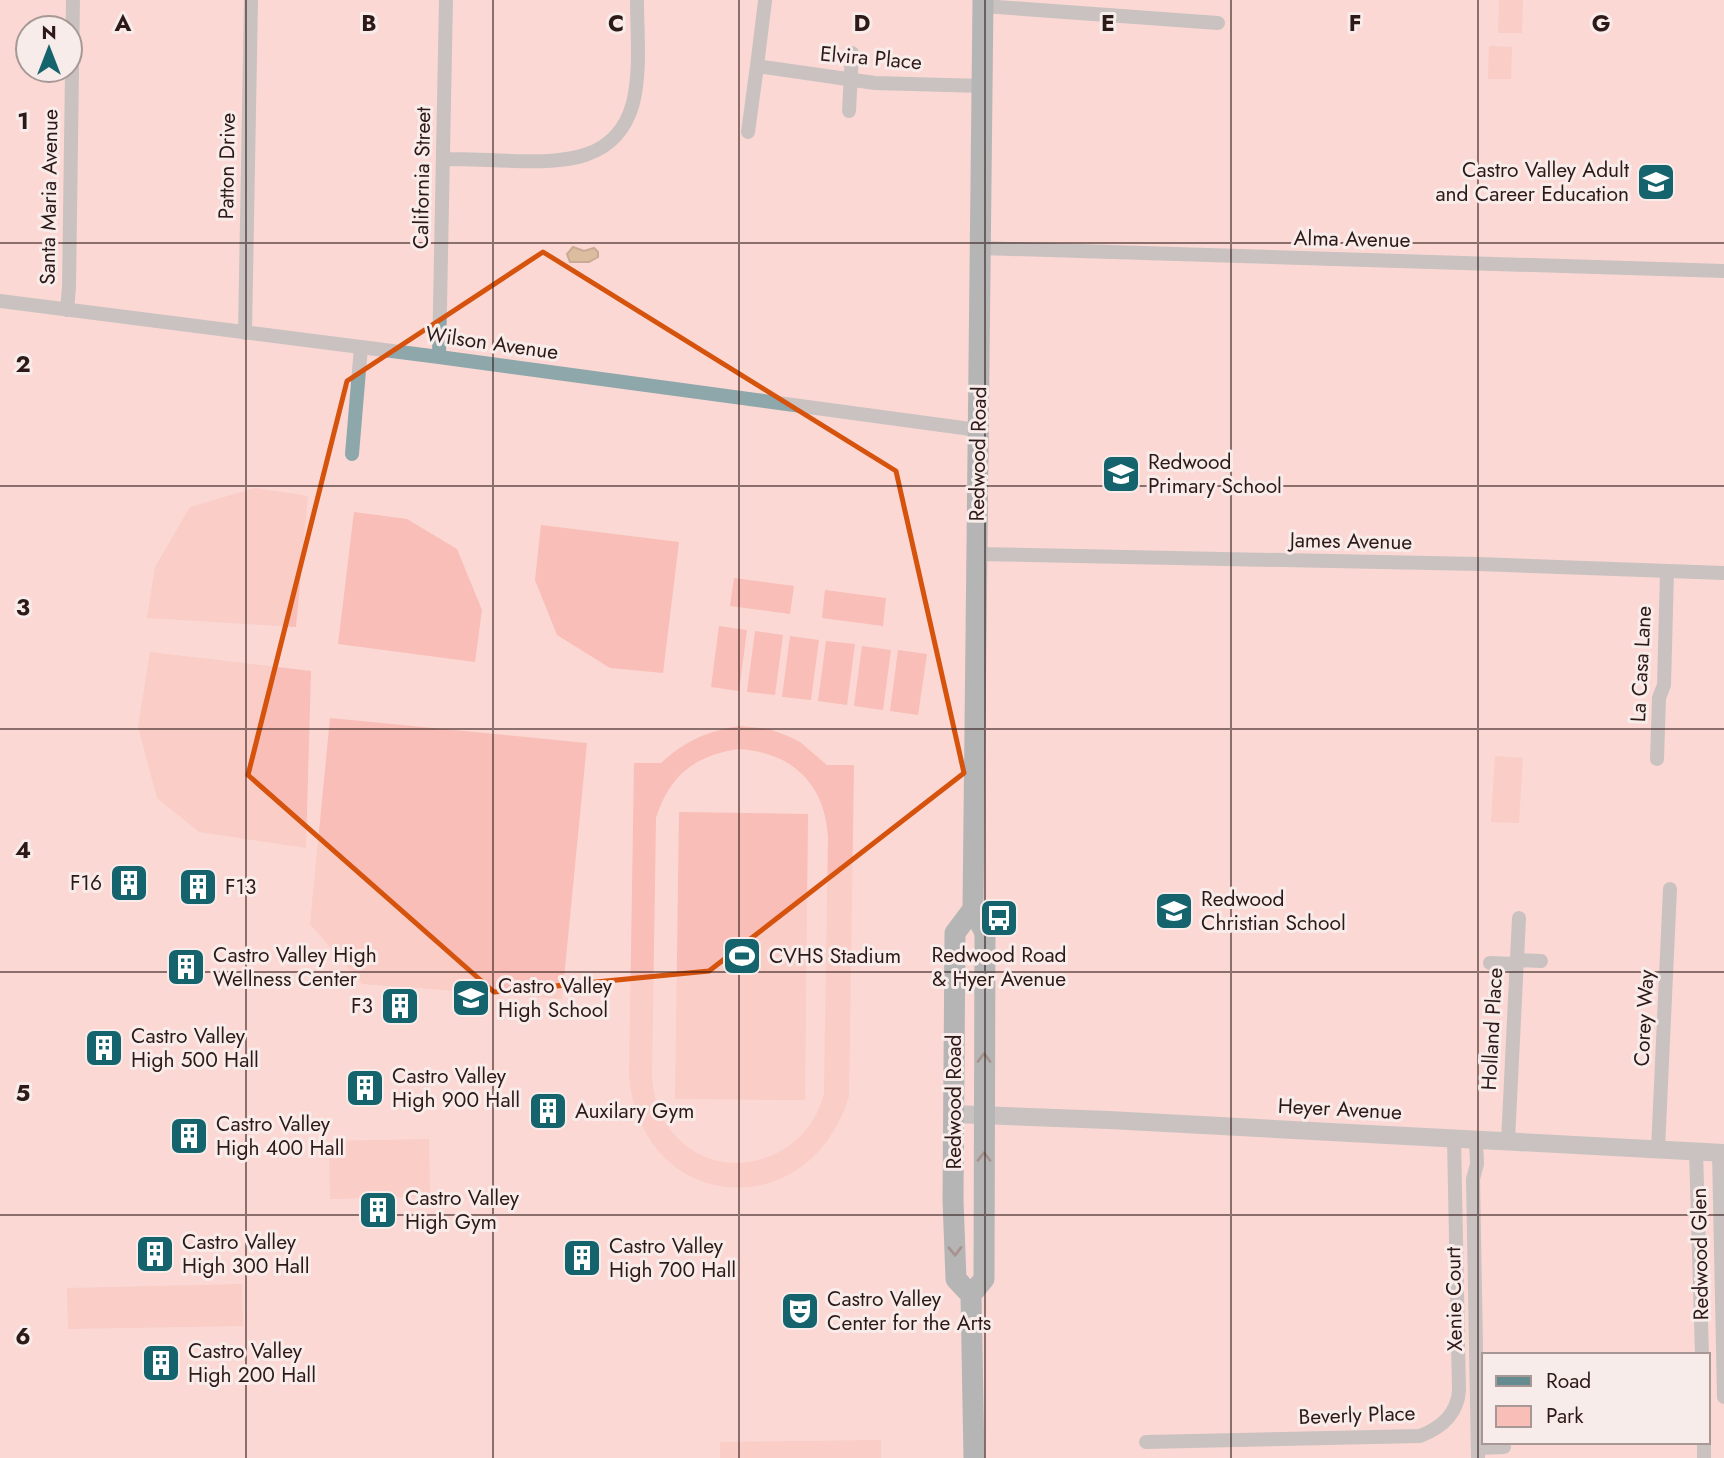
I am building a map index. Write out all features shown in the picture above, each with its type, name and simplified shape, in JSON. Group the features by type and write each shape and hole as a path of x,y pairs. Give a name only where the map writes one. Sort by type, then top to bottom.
{"main road":[{"name":"Redwood Road","path":"974,1458 971,1295 984,1279 985,933 973,909 983,3"},
{"name":"Redwood Road","path":"971,1295 956,1279 954,1114 955,933 973,909"}],"street":[{"name":"Santa Maria Avenue","path":"67,310 73,0"},
{"name":"Patton Drive","path":"245,333 251,0"},
{"name":"California Street","path":"439,357 446,0"},
{"path":"444,159 558,161 588,155 601,148 621,129 632,103 636,79 637,0"},
{"path":"748,132 765,1"},
{"path":"983,3 1218,23"},
{"path":"849,111 852,53"},
{"name":"Elvira Place","path":"757,66 875,83 982,86"},
{"name":"Alma Avenue","path":"980,248 1724,271"},
{"name":"Wilson Avenue","path":"0,301 978,430"},
{"path":"352,454 361,348"},
{"name":"James Avenue","path":"977,554 1479,564 1724,573"},
{"name":"La Casa Lane","path":"1657,760 1659,698 1664,685 1667,572"},
{"name":"Corey Way","path":"1657,1149 1670,889"},
{"name":"Holland Place","path":"1508,1141 1519,918"},
{"path":"1490,963 1541,961"},
{"name":"Heyer Avenue","path":"954,1114 1721,1152"},
{"name":"Beverly Place","path":"1146,1442 1420,1436 1436,1430 1446,1421 1458,1403 1459,1391 1454,1138"},
{"name":"Xenie Court","path":"1476,1139 1473,1179 1478,1453"},
{"path":"1696,1151 1702,1353"},
{"name":"Redwood Glen","path":"1721,1152 1724,1397"},
{"path":"1478,1453 1504,1447"}],"highlighted area":[{"path":"543,252 896,471 964,773 709,971 494,992 248,775 347,381"}],"green space":[{"path":"1499,0 1523,0 1522,33 1498,33"},
{"path":"1489,46 1512,47 1511,79 1488,79"},
{"path":"255,488 308,496 296,627 147,618 155,567 190,507"},
{"path":"354,512 407,519 457,549 482,610 475,662 338,644"},
{"path":"541,525 679,542 663,673 610,668 557,635 535,580"},
{"path":"734,578 794,586 790,614 730,606"},
{"path":"825,590 886,598 883,626 822,618"},
{"path":"719,626 747,630 739,691 711,687"},
{"path":"755,631 783,635 775,695 747,692"},
{"path":"790,636 819,640 811,700 782,697"},
{"path":"826,641 855,644 847,705 818,701"},
{"path":"862,646 891,650 883,710 854,706"},
{"path":"898,650 927,654 918,715 890,711"},
{"path":"150,652 311,671 306,848 199,832 157,798 138,727"},
{"path":"330,718 587,743 562,999 362,984 310,924"},
{"path":"741,726 769,729 800,742 827,765 854,765 849,1096 829,1138 800,1168 766,1184 729,1187 694,1178 663,1156 641,1122 629,1076 634,763 661,763 679,748 698,738","holes":["738,749 774,756 802,774 820,801 825,818 828,837 824,1094 813,1119 797,1139 776,1153 753,1161 729,1163 705,1157 683,1143 665,1122 654,1094 652,1076 656,818 676,779 696,763 722,752"]},
{"path":"1495,756 1523,758 1519,823 1491,822"},
{"name":"CVHS Stadium","path":"679,812 808,814 805,1100 675,1099"},
{"path":"429,1139 430,1197 330,1199 329,1141"},
{"path":"242,1284 243,1326 68,1329 67,1288"},
{"path":"881,1440 881,1458 720,1458 720,1442"}],"shaded area":[{"path":"573,247 584,251 594,248 598,257 589,262 570,262 567,254"}],"place":[{"name":"Castro Valley Adult and Career Education","path":"1656,182"},
{"name":"Redwood Primary School","path":"1121,474"},
{"name":"F16","path":"129,883"},
{"name":"F13","path":"198,887"},
{"name":"Redwood Christian School","path":"1174,911"},
{"name":"Redwood Road & Hyer Avenue","path":"999,918"},
{"name":"CVHS Stadium","path":"742,956"},
{"name":"Castro Valley High Wellness Center","path":"186,967"},
{"name":"Castro Valley High School","path":"471,998"},
{"name":"F3","path":"400,1006"},
{"name":"Castro Valley High 500 Hall","path":"104,1048"},
{"name":"Castro Valley High 900 Hall","path":"365,1088"},
{"name":"Auxilary Gym","path":"548,1111"},
{"name":"Castro Valley High 400 Hall","path":"189,1136"},
{"name":"Castro Valley High Gym","path":"378,1210"},
{"name":"Castro Valley High 300 Hall","path":"155,1254"},
{"name":"Castro Valley High 700 Hall","path":"582,1258"},
{"name":"Castro Valley Center for the Arts","path":"800,1311"},
{"name":"Castro Valley High 200 Hall","path":"161,1363"}]}
